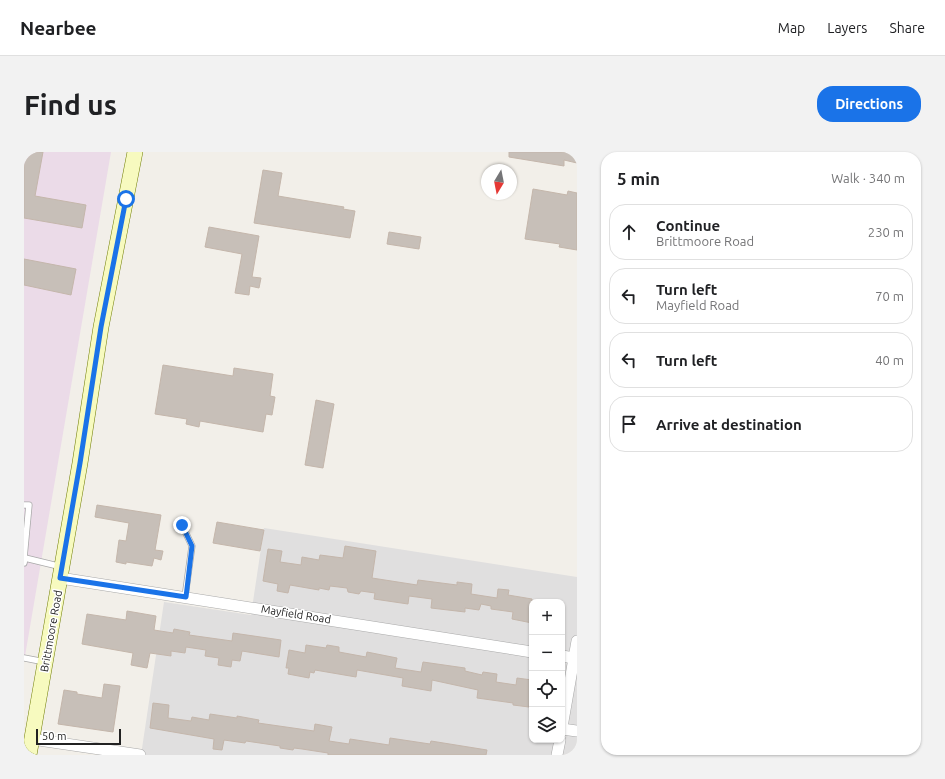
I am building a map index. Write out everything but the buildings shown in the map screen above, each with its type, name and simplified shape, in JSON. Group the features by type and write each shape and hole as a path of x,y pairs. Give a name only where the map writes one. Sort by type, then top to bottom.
{"main road":[{"name":"Brittmoore Road","path":"29,755 80,463 101,327 135,152"}],"street":[{"name":"Mayfield Road","path":"61,572 186,597 529,652"},
{"path":"565,710 577,641"},
{"path":"565,656 574,658"},
{"path":"565,729 577,731"},
{"path":"32,731 140,755"},
{"path":"557,755 559,743"}],"lane":[{"path":"24,505 29,505 24,559 61,572"},
{"path":"182,525 192,546 186,597"},
{"path":"24,658 46,662"}],"shaded area":[{"path":"24,152 111,152 24,662"},
{"path":"264,528 577,577 577,755 141,755 164,602 251,615"}],"route":[{"path":"126,199 101,327 60,578 186,597 192,546 182,525"}]}
